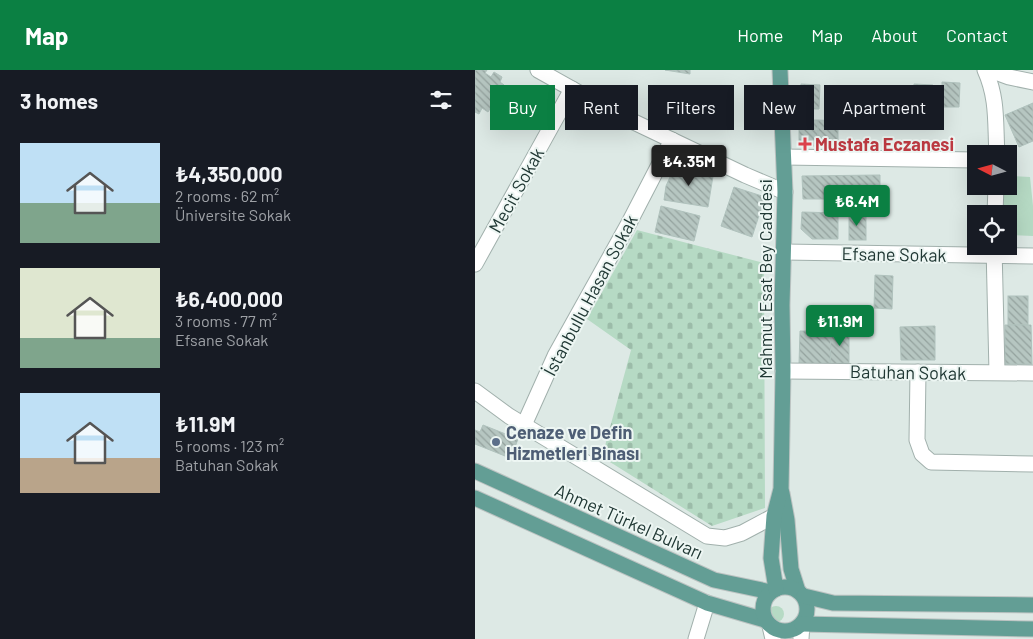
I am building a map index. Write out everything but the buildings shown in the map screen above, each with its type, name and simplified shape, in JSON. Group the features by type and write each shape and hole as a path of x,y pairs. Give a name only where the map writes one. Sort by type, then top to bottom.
{"main road":[{"name":"Mahmut Esat Bey Caddesi","path":"780,70 785,192 781,489"},
{"name":"Ahmet Türkel Bulvarı","path":"475,471 714,580 773,590"},
{"path":"769,628 763,604 773,590 771,558 774,516 781,489"},
{"path":"781,489 787,520 791,569 801,594 807,603 802,632"},
{"path":"475,498 707,603 783,632 796,629 802,632 1033,629"},
{"path":"773,590 784,587 801,594 833,602 1033,605"}],"street":[{"path":"538,70 566,85"},
{"path":"985,70 993,86 996,106 997,145"},
{"path":"990,70 1009,77 1033,82"},
{"name":"Mecit Sokak","path":"475,264 565,103"},
{"path":"638,124 785,192"},
{"name":"İstanbullu Hasan Sokak","path":"524,425 555,356 629,223 672,140"},
{"path":"784,157 967,160"},
{"name":"Efsane Sokak","path":"785,252 967,251"},
{"name":"Efsane Sokak","path":"1017,254 1033,256"},
{"path":"994,255 997,372"},
{"name":"Batuhan Sokak","path":"783,371 1033,373"},
{"path":"918,372 917,440 921,454 931,462 1033,464"},
{"path":"475,392 524,425 707,536 725,538 742,533 774,516"},
{"path":"696,639 707,603"}],"green space":[{"path":"1017,176 1030,177 1033,206 1033,236 1017,235 1017,205 1003,205 1004,195 1017,195"},
{"path":"637,230 764,263 765,508 712,526 602,457 631,350 587,319"},
{"path":"776,606 784,614 776,622 768,614"}],"place":[{"name":"Mustafa Eczanesi","path":"805,144"},
{"name":"Cenaze ve Defin Hizmetleri Binası","path":"496,442"}]}
